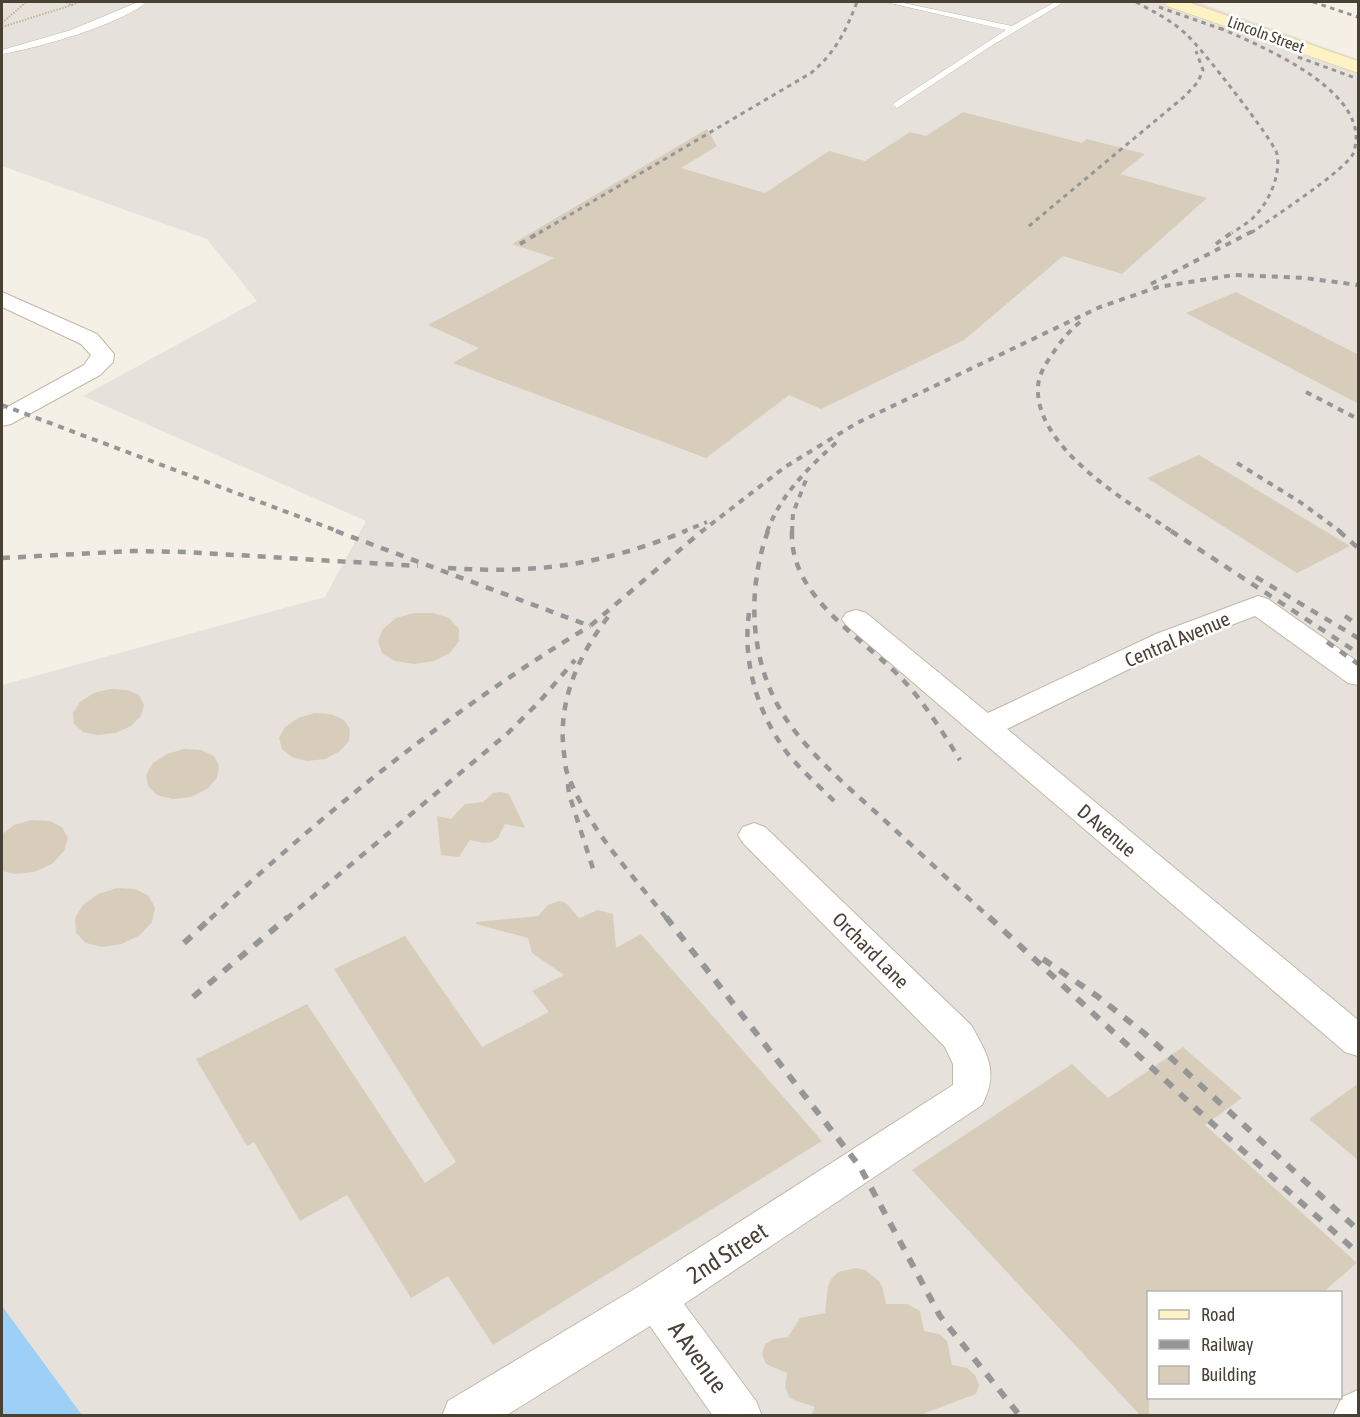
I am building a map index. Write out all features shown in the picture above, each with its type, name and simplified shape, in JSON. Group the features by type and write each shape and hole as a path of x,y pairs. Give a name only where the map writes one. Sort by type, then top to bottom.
{"main road":[{"name":"Lincoln Street","path":"1173,2 1359,67"}],"street":[{"path":"2,299 89,339 103,354 101,362 92,370 2,419"},
{"name":"Central Avenue","path":"985,727 1166,640 1258,605 1359,676"},
{"name":"D Avenue","path":"856,619 1359,1041"},
{"name":"Orchard Lane","path":"754,836 958,1036 970,1056 975,1074"},
{"name":"2nd Street","path":"464,1416 656,1299 969,1094 975,1074"},
{"name":"A Avenue","path":"656,1299 740,1416"},
{"path":"1355,1416 1359,1412"}],"lane":[{"path":"2,52 60,37 110,19 143,2"},
{"path":"890,2 1013,29"},
{"path":"897,105 1013,29 1060,2"}],"path":[{"path":"2,25 26,2"},
{"path":"65,2 72,5"},
{"path":"2,25 79,2"}],"shaded area":[{"path":"2,2 1197,2 1358,59 1358,1415 82,1415 2,1306 2,685 325,597 366,521 83,396 257,301 207,239 2,166"},
{"path":"78,2 123,2 65,27 2,43 2,27 51,13"}],"water":[{"path":"2,1306 82,1415 2,1415"}],"building":[{"path":"963,112 1082,143 1087,139 1145,154 1120,174 1207,198 1122,274 1063,256 964,340 821,409 789,395 706,458 453,363 479,348 428,325 554,258 512,244 707,129 717,146 681,168 765,193 829,151 865,161 910,132 926,136"},
{"path":"1236,292 1359,355 1359,404 1186,313"},
{"path":"1199,455 1350,546 1297,573 1147,478"},
{"path":"414,613 433,613 449,618 459,629 459,641 450,653 434,661 414,664 395,661 382,653 378,641 383,629 396,618"},
{"path":"110,689 127,690 139,695 144,705 141,716 131,726 115,733 97,735 83,732 74,724 73,713 80,702 94,693"},
{"path":"314,713 331,714 344,720 350,729 349,741 340,751 325,759 307,761 292,757 282,749 279,738 285,727 298,718"},
{"path":"184,749 201,750 214,756 219,766 217,778 207,789 191,797 173,799 157,795 148,786 146,775 153,763 167,754"},
{"path":"493,793 509,794 525,828 505,824 498,838 492,842 470,840 459,857 441,855 437,816 451,819 465,804 483,802"},
{"path":"32,820 50,821 62,827 68,838 64,851 52,864 34,872 15,874 2,871 2,834 14,825"},
{"path":"117,888 135,889 149,896 155,908 152,922 140,935 122,944 102,947 86,943 76,933 75,918 83,905 98,894"},
{"path":"559,901 566,903 579,918 598,910 613,914 616,948 641,934 822,1141 493,1345 448,1276 411,1298 347,1195 300,1221 254,1142 247,1146 196,1059 307,1004 425,1183 456,1162 334,969 405,936 482,1047 549,1012 532,991 564,975 532,953 528,938 476,924 476,922 538,916 548,905"},
{"path":"1183,1047 1242,1098 1205,1125 1357,1263 1324,1291 1147,1291 1149,1416 1141,1416 912,1170 1072,1064 1108,1098"},
{"path":"1359,1083 1359,1161 1309,1119"},
{"path":"856,1268 865,1270 879,1281 886,1304 907,1304 920,1311 924,1331 939,1334 947,1341 952,1365 967,1368 975,1375 979,1385 976,1394 917,1416 811,1416 815,1407 789,1397 785,1387 787,1373 766,1364 762,1354 765,1344 774,1339 788,1337 800,1318 825,1313 828,1286 832,1278 838,1272"}],"railway":[{"path":"539,233 811,73 827,58 839,41 857,2"},
{"path":"1136,2 1174,24 1194,42 1251,114 1277,154 1277,171 1269,196 1254,217 1232,233"},
{"path":"1313,2 1358,17"},
{"path":"1159,7 1226,31"},
{"path":"1220,28 1226,31"},
{"path":"1226,31 1281,57 1304,70 1325,86 1342,103 1353,121 1356,141 1353,154 1336,172 1251,233"},
{"path":"1029,226 1185,96 1198,82 1203,70 1196,51"},
{"path":"1298,57 1358,79"},
{"path":"520,244 542,231"},
{"path":"1216,244 1234,231"},
{"path":"1151,284 1253,231"},
{"path":"701,532 785,467 857,423 1100,307 1158,287 1234,275 1305,278 1358,285"},
{"path":"1080,322 1059,344 1041,373 1038,386 1041,409 1051,431 1067,452 1110,489 1173,532"},
{"path":"1306,392 1358,419"},
{"path":"2,405 340,532"},
{"path":"767,532 773,518 796,482 838,441"},
{"path":"1237,463 1300,502 1341,532"},
{"path":"792,531 793,513 806,480"},
{"path":"682,532 707,522"},
{"path":"336,531 590,626"},
{"path":"448,568 512,570 569,564 626,552 686,531"},
{"path":"590,626 702,531"},
{"path":"768,531 756,580 754,606 760,657 777,704 791,726 822,762 991,919"},
{"path":"792,531 794,555 803,577 816,597 912,690 941,729 960,760"},
{"path":"1171,531 1358,653"},
{"path":"1339,531 1358,548"},
{"path":"2,558 133,551 186,552 418,566"},
{"path":"1256,577 1358,638"},
{"path":"749,613 747,632 750,669 768,722 788,754 834,801"},
{"path":"1345,616 1358,625"},
{"path":"608,617 587,648 567,698 563,734 567,773 587,814 599,832 667,919"},
{"path":"210,919 300,838 392,762 489,691 590,626"},
{"path":"1327,642 1358,664"},
{"path":"286,919 508,733 540,701 575,660"},
{"path":"568,784 569,794 595,875"},
{"path":"184,943 212,917"},
{"path":"193,997 288,917"},
{"path":"666,917 860,1167 940,1316 1020,1416"},
{"path":"989,917 1204,1116 1358,1253"},
{"path":"1043,959 1097,996 1144,1033 1358,1230"}]}
